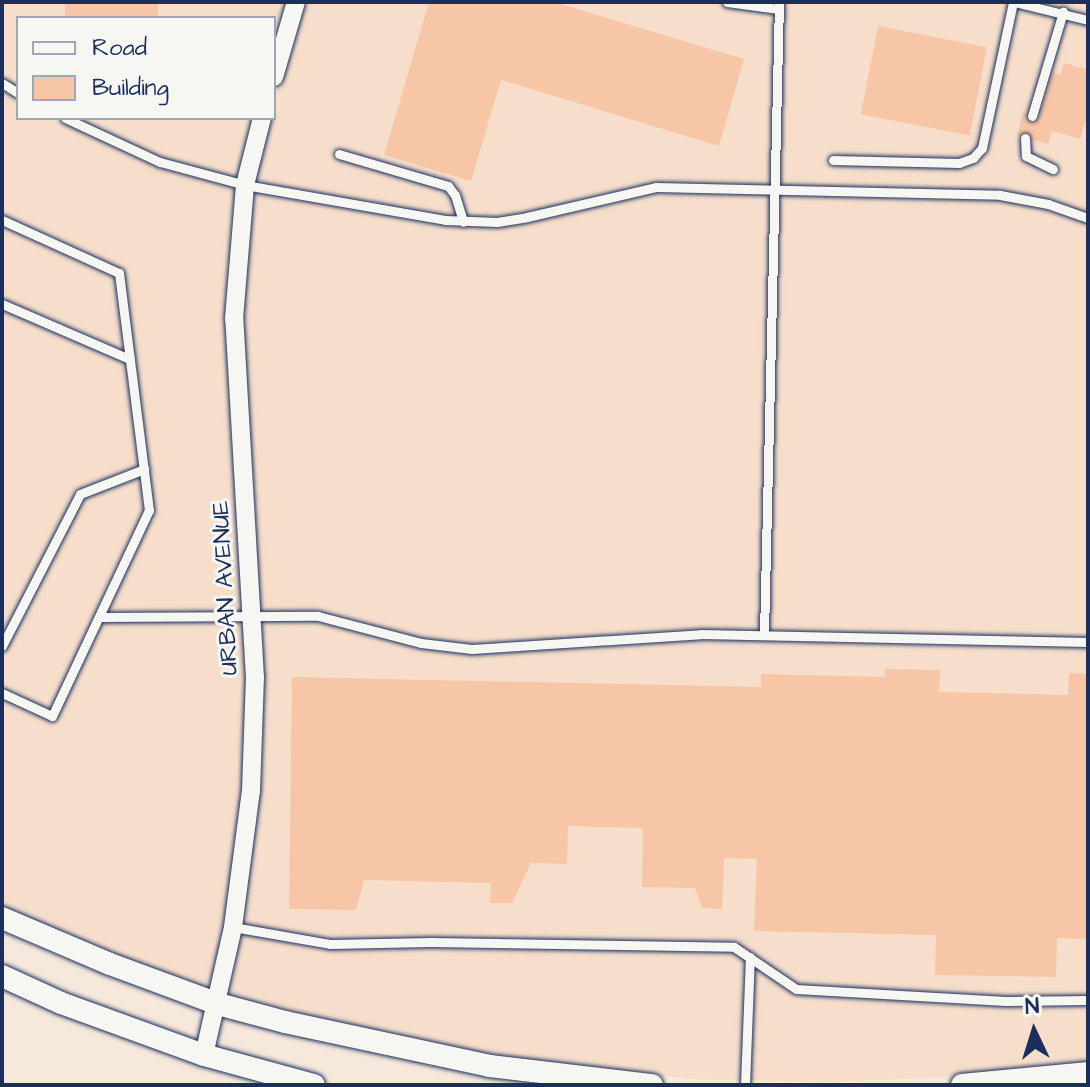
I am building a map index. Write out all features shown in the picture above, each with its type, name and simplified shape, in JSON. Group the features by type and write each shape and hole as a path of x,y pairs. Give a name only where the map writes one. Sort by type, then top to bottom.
{"street":[{"path":"276,70 296,2"},
{"name":"URBAN AVENUE","path":"204,1055 233,927 251,791 255,678 234,319 245,185 261,120"},
{"path":"2,918 110,964 218,1004 408,1051 490,1066 652,1085"},
{"path":"2,976 61,1003 204,1055 314,1085"},
{"path":"962,1085 1088,1073"}],"lane":[{"path":"727,2 779,6 764,634"},
{"path":"833,160 959,163 973,158 982,148 1014,2 1088,20"},
{"path":"1032,116 1063,12"},
{"path":"69,120 160,162 245,185 463,222 527,217 656,187 1000,195 1048,204 1088,218"},
{"path":"1025,138 1026,156 1053,169"},
{"path":"339,154 448,186 455,195 463,222"},
{"path":"2,220 119,273 149,510 52,716 2,693"},
{"path":"2,304 130,359"},
{"path":"2,646 80,494 144,469"},
{"path":"100,617 318,616 421,643 472,649 645,636 764,634 1088,642"},
{"path":"233,927 330,944 431,942 734,947 796,989 1006,1001 1088,1000"},
{"path":"745,1085 750,957"}],"shaded area":[{"path":"2,2 1088,2 1088,1065 963,1076 830,1082 697,1079 591,1070 429,1046 272,1010 174,981 2,910"}],"building":[{"path":"65,2 158,2 158,16 65,16"},
{"path":"429,2 554,2 744,59 719,146 501,80 471,181 384,155"},
{"path":"878,26 987,47 970,136 861,114"},
{"path":"1064,63 1088,70 1088,114 1080,139 1052,131 1048,144 1017,135 1023,113 1039,118 1053,72 1060,75"},
{"path":"885,669 940,670 939,692 1068,695 1069,673 1088,674 1088,939 1057,938 1056,977 935,975 936,935 754,931 757,859 724,858 722,909 702,908 695,888 642,887 643,828 568,826 567,864 531,863 512,903 490,903 491,883 364,880 356,910 289,909 292,677 761,687 761,674 885,677"}]}
